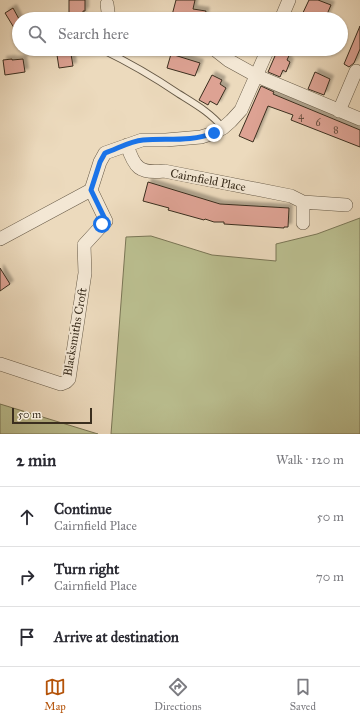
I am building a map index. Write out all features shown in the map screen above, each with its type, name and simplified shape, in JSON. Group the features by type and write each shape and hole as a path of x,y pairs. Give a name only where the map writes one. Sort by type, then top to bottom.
{"street":[{"path":"284,12 289,0"},
{"path":"108,1 109,12"},
{"path":"223,56 257,76 360,119"},
{"path":"0,239 91,190 100,162 105,153 142,140 166,140 201,137 214,133 222,128 241,110 265,56"},
{"path":"339,111 359,69"},
{"name":"Cairnfield Place","path":"127,145 131,158 142,170 153,172 164,171 291,196 303,202 346,205"},
{"name":"Blacksmiths Croft","path":"0,364 61,384 66,382 69,378 85,273 84,245 106,221 91,190"},
{"path":"303,202 303,223"}],"lane":[{"path":"116,56 195,104 216,119 222,128"}],"green space":[{"path":"360,218 360,434 111,434 126,237 151,236 212,255 276,261 276,244 317,234"},
{"path":"0,404 98,434 0,434"}],"building":[{"path":"69,0 85,0 85,11 69,12"},
{"path":"176,0 195,0 193,9 206,11 206,12 173,12"},
{"path":"309,0 318,0 331,5 328,12 303,12"},
{"path":"13,8 15,12 12,12 12,24 5,13"},
{"path":"360,26 360,49 354,63 349,67 344,64"},
{"path":"57,56 71,56 73,66 59,68"},
{"path":"170,56 177,56 200,63 195,76 167,68"},
{"path":"275,56 289,56 287,60 290,62 286,72 283,70 280,77 268,72"},
{"path":"23,59 25,72 5,75 3,60"},
{"path":"315,72 330,79 324,95 308,89"},
{"path":"212,75 222,80 220,84 226,88 217,105 210,101 208,105 199,100"},
{"path":"261,86 274,92 273,94 360,130 360,147 291,120 293,115 268,106 253,142 239,136"},
{"path":"148,182 220,204 289,208 288,227 224,224 224,222 204,220 168,210 169,208 143,201"},
{"path":"0,268 10,284 0,291"}],"route":[{"path":"102,224 106,221 91,190 100,162 105,153 142,140 166,140 201,137 214,133"}]}
